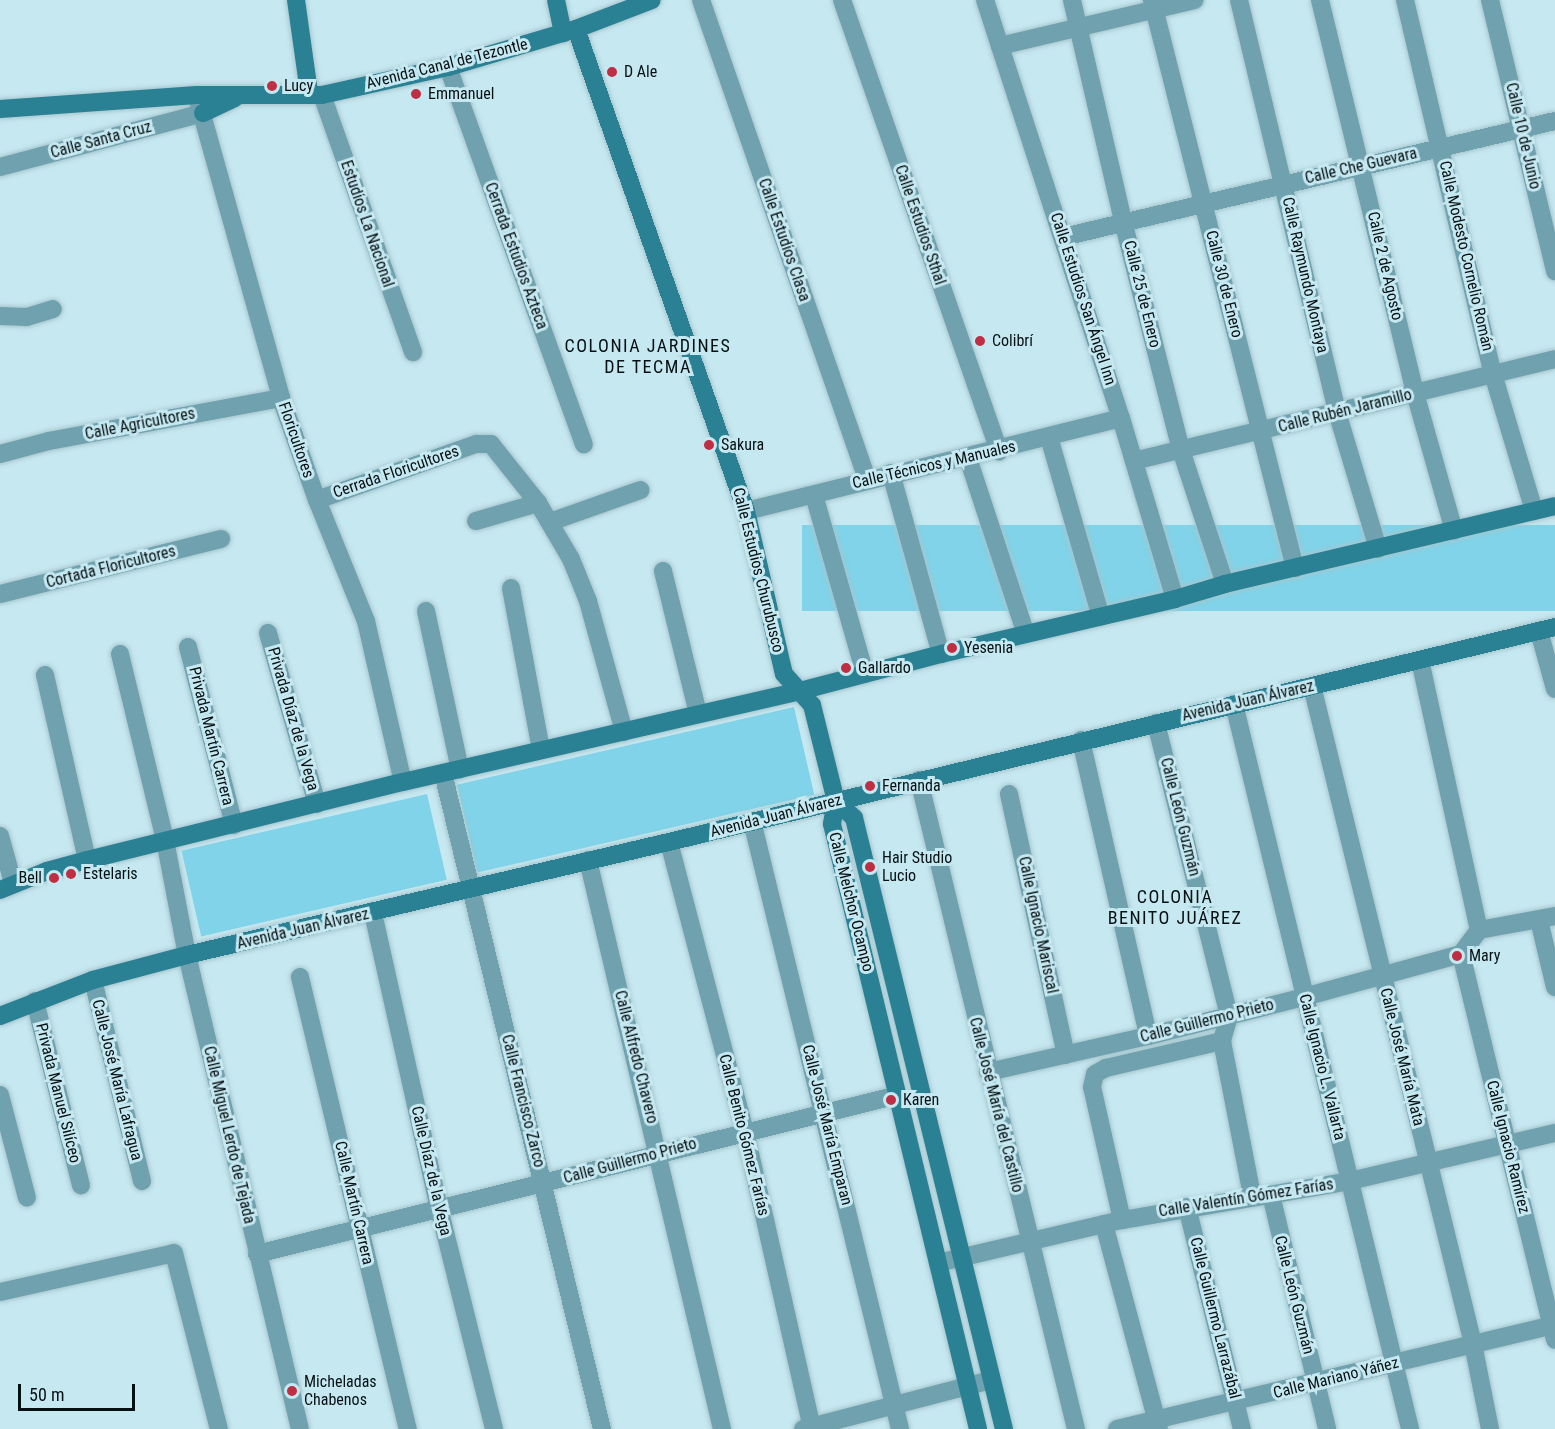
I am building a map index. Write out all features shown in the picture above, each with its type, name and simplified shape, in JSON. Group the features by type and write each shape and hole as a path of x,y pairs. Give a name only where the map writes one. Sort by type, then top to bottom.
{"street":[{"path":"296,0 315,94"},
{"name":"Calle Estudios Churubusco","path":"556,0 570,31 746,511 784,674 812,705 836,801"},
{"name":"Avenida Canal de Tezontle","path":"0,109 197,95 237,97 315,94 448,68 570,31 652,0"},
{"name":"Calle Estudios Clasa","path":"701,0 867,479"},
{"name":"Calle Estudios Sthal","path":"842,0 999,451"},
{"name":"Calle Estudios San Ángel Inn","path":"985,0 1121,418 1175,599"},
{"name":"Calle 25 de Enero","path":"1072,0 1123,221 1181,450 1225,584"},
{"path":"1000,46 1153,5 1195,0"},
{"name":"Calle Raymundo Montaya","path":"1239,0 1337,412 1378,549"},
{"name":"Calle 2 de Agosto","path":"1320,0 1362,166 1415,393 1454,531"},
{"name":"Calle Modesto Cornelio Román","path":"1405,0 1442,148 1493,374 1534,511"},
{"name":"Calle 10 de Junio","path":"1490,0 1523,129 1555,272"},
{"name":"Calle 30 de Enero","path":"1153,5 1295,568"},
{"name":"Cerrada Estudios Azteca","path":"448,68 584,444"},
{"name":"Estudios La Nacional","path":"315,94 413,352"},
{"name":"Floricultores","path":"197,95 281,398 317,500 366,621 403,782"},
{"name":"Avenida Canal de Tezontle","path":"203,114 237,97"},
{"name":"Calle Santa Cruz","path":"0,167 203,114"},
{"name":"Calle Che Guevara","path":"1063,237 1284,183 1555,121"},
{"path":"0,316 27,317 53,309"},
{"name":"Calle Rubén Jaramillo","path":"1134,461 1555,359"},
{"name":"Calle Agricultores","path":"0,454 49,441 281,398"},
{"name":"Calle Técnicos y Manuales","path":"746,511 891,473 999,451 1121,418"},
{"path":"1050,437 1101,617"},
{"name":"Cerrada Floricultores","path":"317,500 483,442 496,448 537,504"},
{"path":"968,458 1026,634"},
{"path":"891,473 941,654"},
{"path":"550,522 641,490"},
{"path":"814,495 865,674"},
{"path":"476,521 537,504 550,522 571,559 588,601 624,732"},
{"path":"0,836 6,887 87,860 165,840 403,782 800,691 941,654 1175,599 1225,584 1555,506"},
{"name":"Cortada Floricultores","path":"0,594 221,539"},
{"path":"663,571 698,714"},
{"path":"511,588 541,750"},
{"name":"Calle Francisco Zarco","path":"426,610 472,888 602,1429"},
{"path":"1547,629 1555,689"},
{"name":"Avenida Juan Álvarez","path":"0,1016 93,980 187,955 373,913 1547,629"},
{"name":"Privada Díaz de la Vega","path":"268,633 317,804"},
{"name":"Privada Martín Carrera","path":"188,648 234,825"},
{"name":"Calle Miguel Lerdo de Tejada","path":"120,654 165,840 187,955 300,1429"},
{"path":"1420,660 1479,930"},
{"path":"45,675 87,860"},
{"name":"Calle José María Mata","path":"1312,686 1473,1344 1490,1429"},
{"name":"Calle Ignacio L. Vallarta","path":"1234,704 1410,1429"},
{"name":"Calle León Guzmán","path":"1156,723 1229,1016"},
{"path":"1081,741 1148,1036"},
{"name":"Calle José María del Castillo","path":"919,780 987,1072 1076,1429"},
{"name":"Calle Ignacio Mariscal","path":"1010,794 1066,1055"},
{"name":"Calle Melchor Ocampo","path":"836,801 832,824 978,1429"},
{"name":"Calle Melchor Ocampo","path":"836,801 854,818 1004,1429"},
{"name":"Calle José María Emparan","path":"752,821 900,1429"},
{"name":"Calle Benito Gómez Farías","path":"669,842 745,1131 809,1428"},
{"name":"Calle Alfredo Chavero","path":"588,860 659,1153 722,1429"},
{"name":"Calle Díaz de la Vega","path":"373,913 439,1208 494,1429"},
{"path":"1461,954 1479,930 1547,918 1555,987"},
{"name":"Calle Guillermo Prieto","path":"987,1072 1229,1016 1461,954"},
{"name":"Calle Ignacio Ramírez","path":"1461,954 1554,1330"},
{"name":"Calle Martín Carrera","path":"300,977 408,1429"},
{"name":"Calle José María Lafragua","path":"93,980 142,1181"},
{"name":"Privada Manuel Silíceo","path":"35,1001 81,1185"},
{"path":"1229,1016 1222,1041 1252,1196"},
{"path":"1158,1425 1113,1222 1092,1087 1095,1074 1106,1068 1222,1041"},
{"path":"0,1095 27,1198"},
{"name":"Calle Guillermo Prieto","path":"257,1254 439,1208 543,1185 745,1131 898,1095"},
{"name":"Calle Valentín Gómez Farías","path":"938,1263 1187,1207 1350,1181 1555,1133"},
{"name":"Calle León Guzmán","path":"1271,1195 1327,1429"},
{"name":"Calle Guillermo Larrazábal","path":"1187,1207 1242,1429"},
{"path":"0,1292 174,1253 219,1429"},
{"name":"Calle Mariano Yáñez","path":"1117,1429 1158,1425 1236,1402 1473,1344 1554,1330"},
{"path":"809,1428 991,1380"}],"shaded area":[{"path":"802,525 1555,525 1555,611 802,611"},
{"path":"794,707 814,795 477,873 457,785"},
{"path":"427,794 447,880 201,936 181,851"}],"place":[{"name":"D Ale","path":"612,72"},
{"name":"Lucy","path":"272,86"},
{"name":"Emmanuel","path":"416,94"},
{"name":"Colibrí","path":"980,341"},
{"name":"Sakura","path":"709,445"},
{"name":"Yesenia","path":"952,648"},
{"name":"Gallardo","path":"846,668"},
{"name":"Fernanda","path":"870,786"},
{"name":"Hair Studio Lucio","path":"870,867"},
{"name":"Estelaris","path":"71,874"},
{"name":"Bell","path":"54,878"},
{"name":"Mary","path":"1457,956"},
{"name":"Karen","path":"891,1100"},
{"name":"Micheladas Chabenos","path":"292,1391"}],"district":[{"name":"COLONIA JARDINES DE TECMA","path":"648,357"},
{"name":"COLONIA BENITO JUÁREZ","path":"1175,908"}]}
